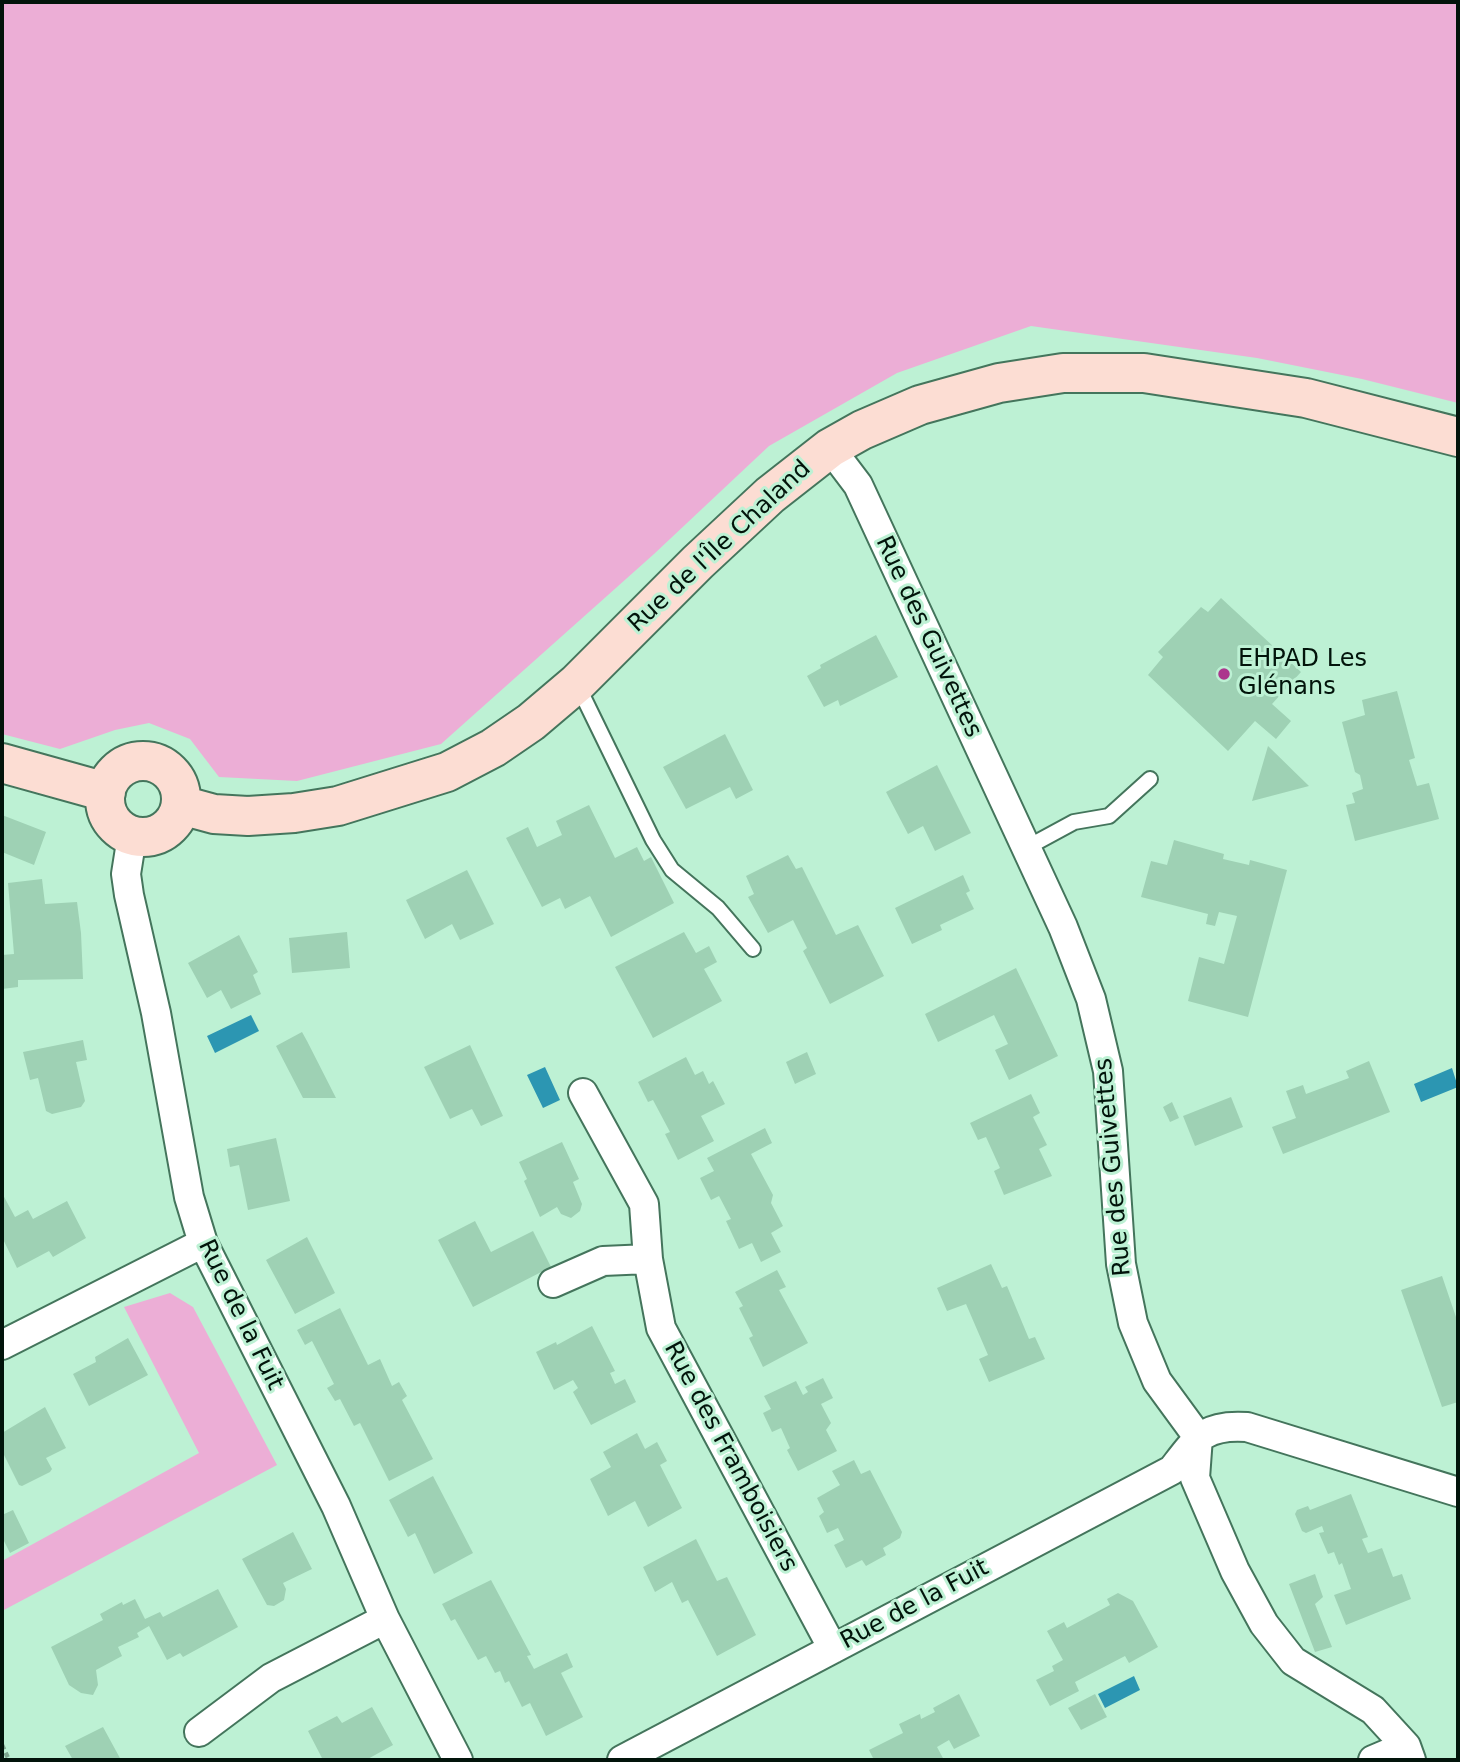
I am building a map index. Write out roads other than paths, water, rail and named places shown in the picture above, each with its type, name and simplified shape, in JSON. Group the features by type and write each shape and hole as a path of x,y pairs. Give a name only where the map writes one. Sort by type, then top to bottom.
{"street":[{"name":"Rue de l'Île Chaland","path":"181,805 214,814 248,816 338,806 447,772 493,748 531,722 577,683 698,562 770,495 830,448 862,430 920,405 999,383 1063,373 1144,373 1306,398 1458,437"},
{"name":"Rue des Guivettes","path":"830,448 858,485 1063,927 1091,999 1108,1071 1121,1265 1133,1324 1157,1381 1198,1437"},
{"path":"136,762 154,763 174,776 181,792 181,805 173,822 162,832 148,838 132,836 120,830 110,819 105,805 106,792 115,774 125,766 136,762"},
{"path":"2,763 106,792"},
{"name":"Rue de la Fuit","path":"132,836 126,874 129,895 156,1013 189,1198 203,1243 336,1506 385,1619 458,1760"},
{"name":"Rue des Framboisiers","path":"583,1093 643,1204 648,1259 661,1328 833,1649"},
{"path":"2,1345 203,1243"},
{"path":"553,1283 603,1261 648,1259"},
{"path":"1373,1760 1409,1753 1373,1710 1293,1661 1264,1624 1235,1571 1195,1478 1198,1437 1227,1426 1247,1427 1458,1492"},
{"name":"Rue de la Fuit","path":"622,1760 1172,1470 1198,1437"},
{"path":"199,1732 271,1678 385,1619"}],"lane":[{"path":"577,683 653,840 672,870 718,908 753,949"},
{"path":"1026,848 1074,822 1109,816 1150,779"}],"water":[{"path":"251,1015 259,1031 215,1053 207,1036"},
{"path":"545,1067 560,1100 543,1108 527,1075"},
{"path":"1452,1068 1458,1087 1421,1102 1414,1084"},
{"path":"1134,1676 1140,1690 1105,1708 1098,1694"}],"place":[{"name":"EHPAD Les Glénans","path":"1224,674"}]}
